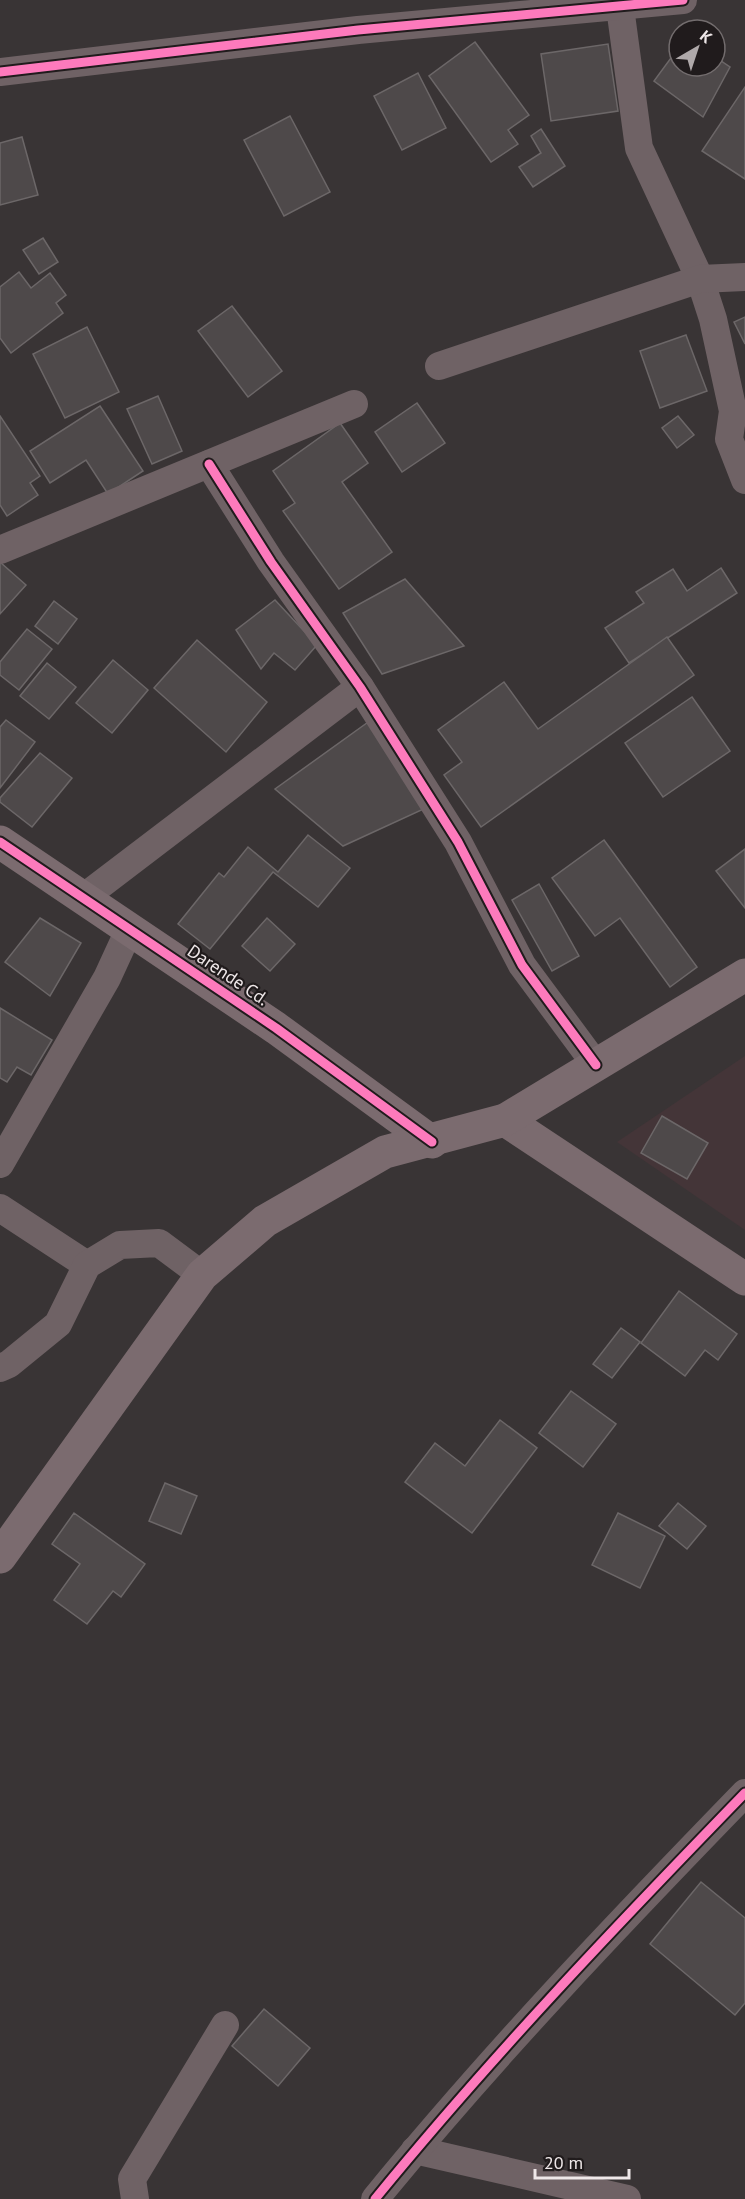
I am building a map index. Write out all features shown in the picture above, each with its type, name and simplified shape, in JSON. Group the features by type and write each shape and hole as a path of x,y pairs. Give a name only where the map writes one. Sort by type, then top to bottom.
{"main road":[{"name":"Darende Cd.","path":"0,842 276,1028 432,1142"},
{"path":"0,1557 202,1275 265,1221 385,1152 432,1142 505,1120 745,975"},
{"path":"505,1120 745,1279"}],"street":[{"path":"0,72 358,30 620,3 683,0"},
{"path":"620,3 639,148 700,279 713,319 733,411 729,440 745,480"},
{"path":"439,366 700,279 745,278"},
{"path":"0,550 354,404"},
{"path":"209,464 271,562 360,687 458,842 522,965 596,1065"},
{"path":"83,898 360,687"},
{"path":"0,1164 107,978 130,928"},
{"path":"0,1208 87,1264"},
{"path":"0,1368 9,1364 58,1324 87,1264 120,1245 159,1243 202,1275"},
{"path":"375,2199 415,2150 601,1941 745,1793"},
{"path":"135,2199 132,2179 225,2025"},
{"path":"415,2150 627,2199"}],"shaded area":[{"path":"745,1056 745,1230 617,1142"}],"building":[{"path":"475,42 529,115 508,130 518,144 491,162 429,76"},
{"path":"608,44 618,111 551,121 541,54"},
{"path":"667,63 667,78 724,78 703,117 654,81"},
{"path":"418,73 446,128 402,150 374,96"},
{"path":"745,87 745,179 702,151"},
{"path":"290,116 330,192 284,216 244,140"},
{"path":"541,129 565,166 533,187 519,167 541,153 531,136"},
{"path":"22,137 38,195 0,205 0,143"},
{"path":"43,238 58,262 39,274 23,250"},
{"path":"19,272 31,288 50,273 66,295 56,303 63,313 11,353 0,338 0,287"},
{"path":"232,306 282,371 248,397 198,331"},
{"path":"745,317 745,344 734,322"},
{"path":"87,327 119,392 65,418 33,354"},
{"path":"686,335 707,391 660,408 640,351"},
{"path":"158,396 182,451 152,464 127,409"},
{"path":"417,403 445,443 402,472 375,432"},
{"path":"100,406 143,471 108,494 86,460 50,483 30,451"},
{"path":"0,416 40,476 30,483 38,495 7,516 0,505"},
{"path":"678,416 694,435 677,448 662,428"},
{"path":"340,423 368,463 342,482 392,552 339,589 283,511 295,503 273,471"},
{"path":"0,562 26,585 0,614"},
{"path":"721,568 737,593 629,663 605,628 644,603 636,592 673,569 687,591"},
{"path":"405,579 464,646 382,674 343,613"},
{"path":"275,600 317,645 295,670 274,653 261,669 236,630"},
{"path":"54,601 77,619 58,644 35,626"},
{"path":"27,629 52,649 19,690 0,675 0,662"},
{"path":"667,637 694,675 481,827 444,775 462,762 438,730 504,682 538,729"},
{"path":"197,640 267,702 226,752 154,688"},
{"path":"113,660 148,690 112,733 76,703"},
{"path":"47,663 76,687 49,719 20,696"},
{"path":"692,697 730,751 663,797 625,743"},
{"path":"6,720 35,742 0,788 0,727"},
{"path":"371,720 428,807 343,846 275,789"},
{"path":"40,753 72,778 32,827 0,802 0,798"},
{"path":"308,835 350,868 318,907 273,872 210,949 178,924 219,873 224,877 248,847 278,872"},
{"path":"604,840 697,967 670,987 620,918 595,936 552,878"},
{"path":"745,849 745,908 716,871"},
{"path":"539,884 579,956 552,971 512,900"},
{"path":"40,918 81,943 50,996 5,962"},
{"path":"267,918 295,944 270,971 242,946"},
{"path":"0,1008 52,1040 31,1075 17,1067 7,1082 0,1078"},
{"path":"662,1116 708,1143 687,1179 641,1153"},
{"path":"679,1291 737,1334 718,1360 705,1350 685,1376 641,1343"},
{"path":"621,1328 640,1342 612,1378 593,1364"},
{"path":"571,1391 616,1424 583,1467 539,1433"},
{"path":"500,1420 537,1448 472,1533 405,1482 435,1443 465,1466"},
{"path":"165,1483 197,1496 181,1534 149,1521"},
{"path":"678,1503 706,1526 687,1549 659,1526"},
{"path":"74,1513 145,1564 121,1597 113,1591 87,1624 54,1600 80,1564 52,1544"},
{"path":"618,1513 665,1536 640,1588 592,1565"},
{"path":"701,1882 745,1918 745,2003 735,2015 650,1944"},
{"path":"264,2009 310,2048 278,2086 232,2046"}],"cycle path":[{"path":"0,72 358,30 683,0"},
{"path":"209,464 271,562 360,687 458,842 522,965 596,1065"},
{"path":"0,842 276,1028 432,1142"},
{"path":"375,2199 509,2043 745,1793"}]}
